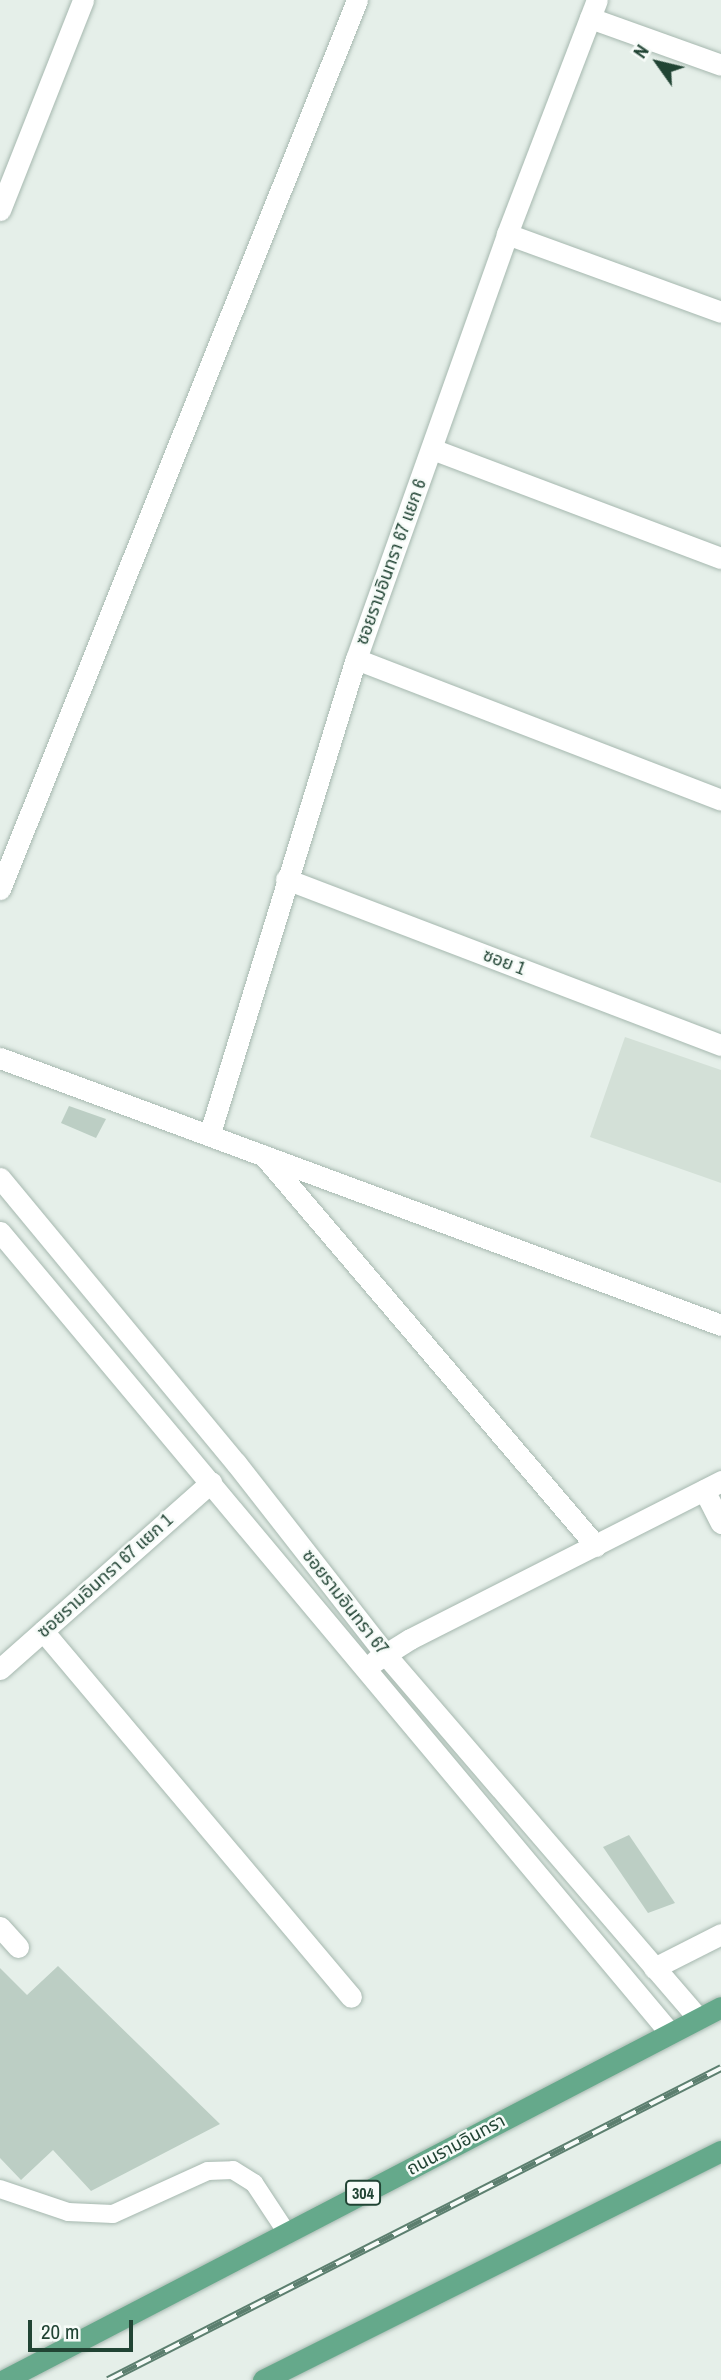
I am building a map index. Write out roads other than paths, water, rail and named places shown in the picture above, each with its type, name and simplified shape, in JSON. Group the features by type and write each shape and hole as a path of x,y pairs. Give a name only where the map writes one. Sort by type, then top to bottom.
{"main road":[{"name":"ถนนรามอินทรา","path":"4,2380 721,2007"},
{"path":"263,2380 721,2151"}],"street":[{"path":"0,210 83,0"},
{"path":"0,889 357,0"},
{"path":"594,9 721,65"},
{"name":"ซอยรามอินทรา 67 แยก 6","path":"209,1133 356,659 507,234 594,9"},
{"path":"507,234 721,312"},
{"path":"432,449 721,558"},
{"path":"356,659 721,800"},
{"name":"ซอย 1","path":"286,879 721,1045"},
{"path":"0,1058 209,1133 721,1325"},
{"path":"262,1153 596,1546"},
{"name":"ซอยรามอินทรา 67","path":"0,1178 236,1463 385,1654 698,2018"},
{"name":"ซอยรามอินทรา 67","path":"0,1232 670,2034"},
{"name":"ซอยรามอินทรา 67 แยก 1","path":"0,1669 211,1482"},
{"path":"365,1670 385,1654 713,1486 721,1523"},
{"path":"43,1631 351,1997"},
{"path":"0,1927 18,1947"},
{"path":"654,1968 721,1934"}],"lane":[{"path":"0,2189 68,2212 113,2214 208,2171 233,2170 254,2183 287,2233"}],"railway":[{"path":"108,2380 721,2068"}]}
